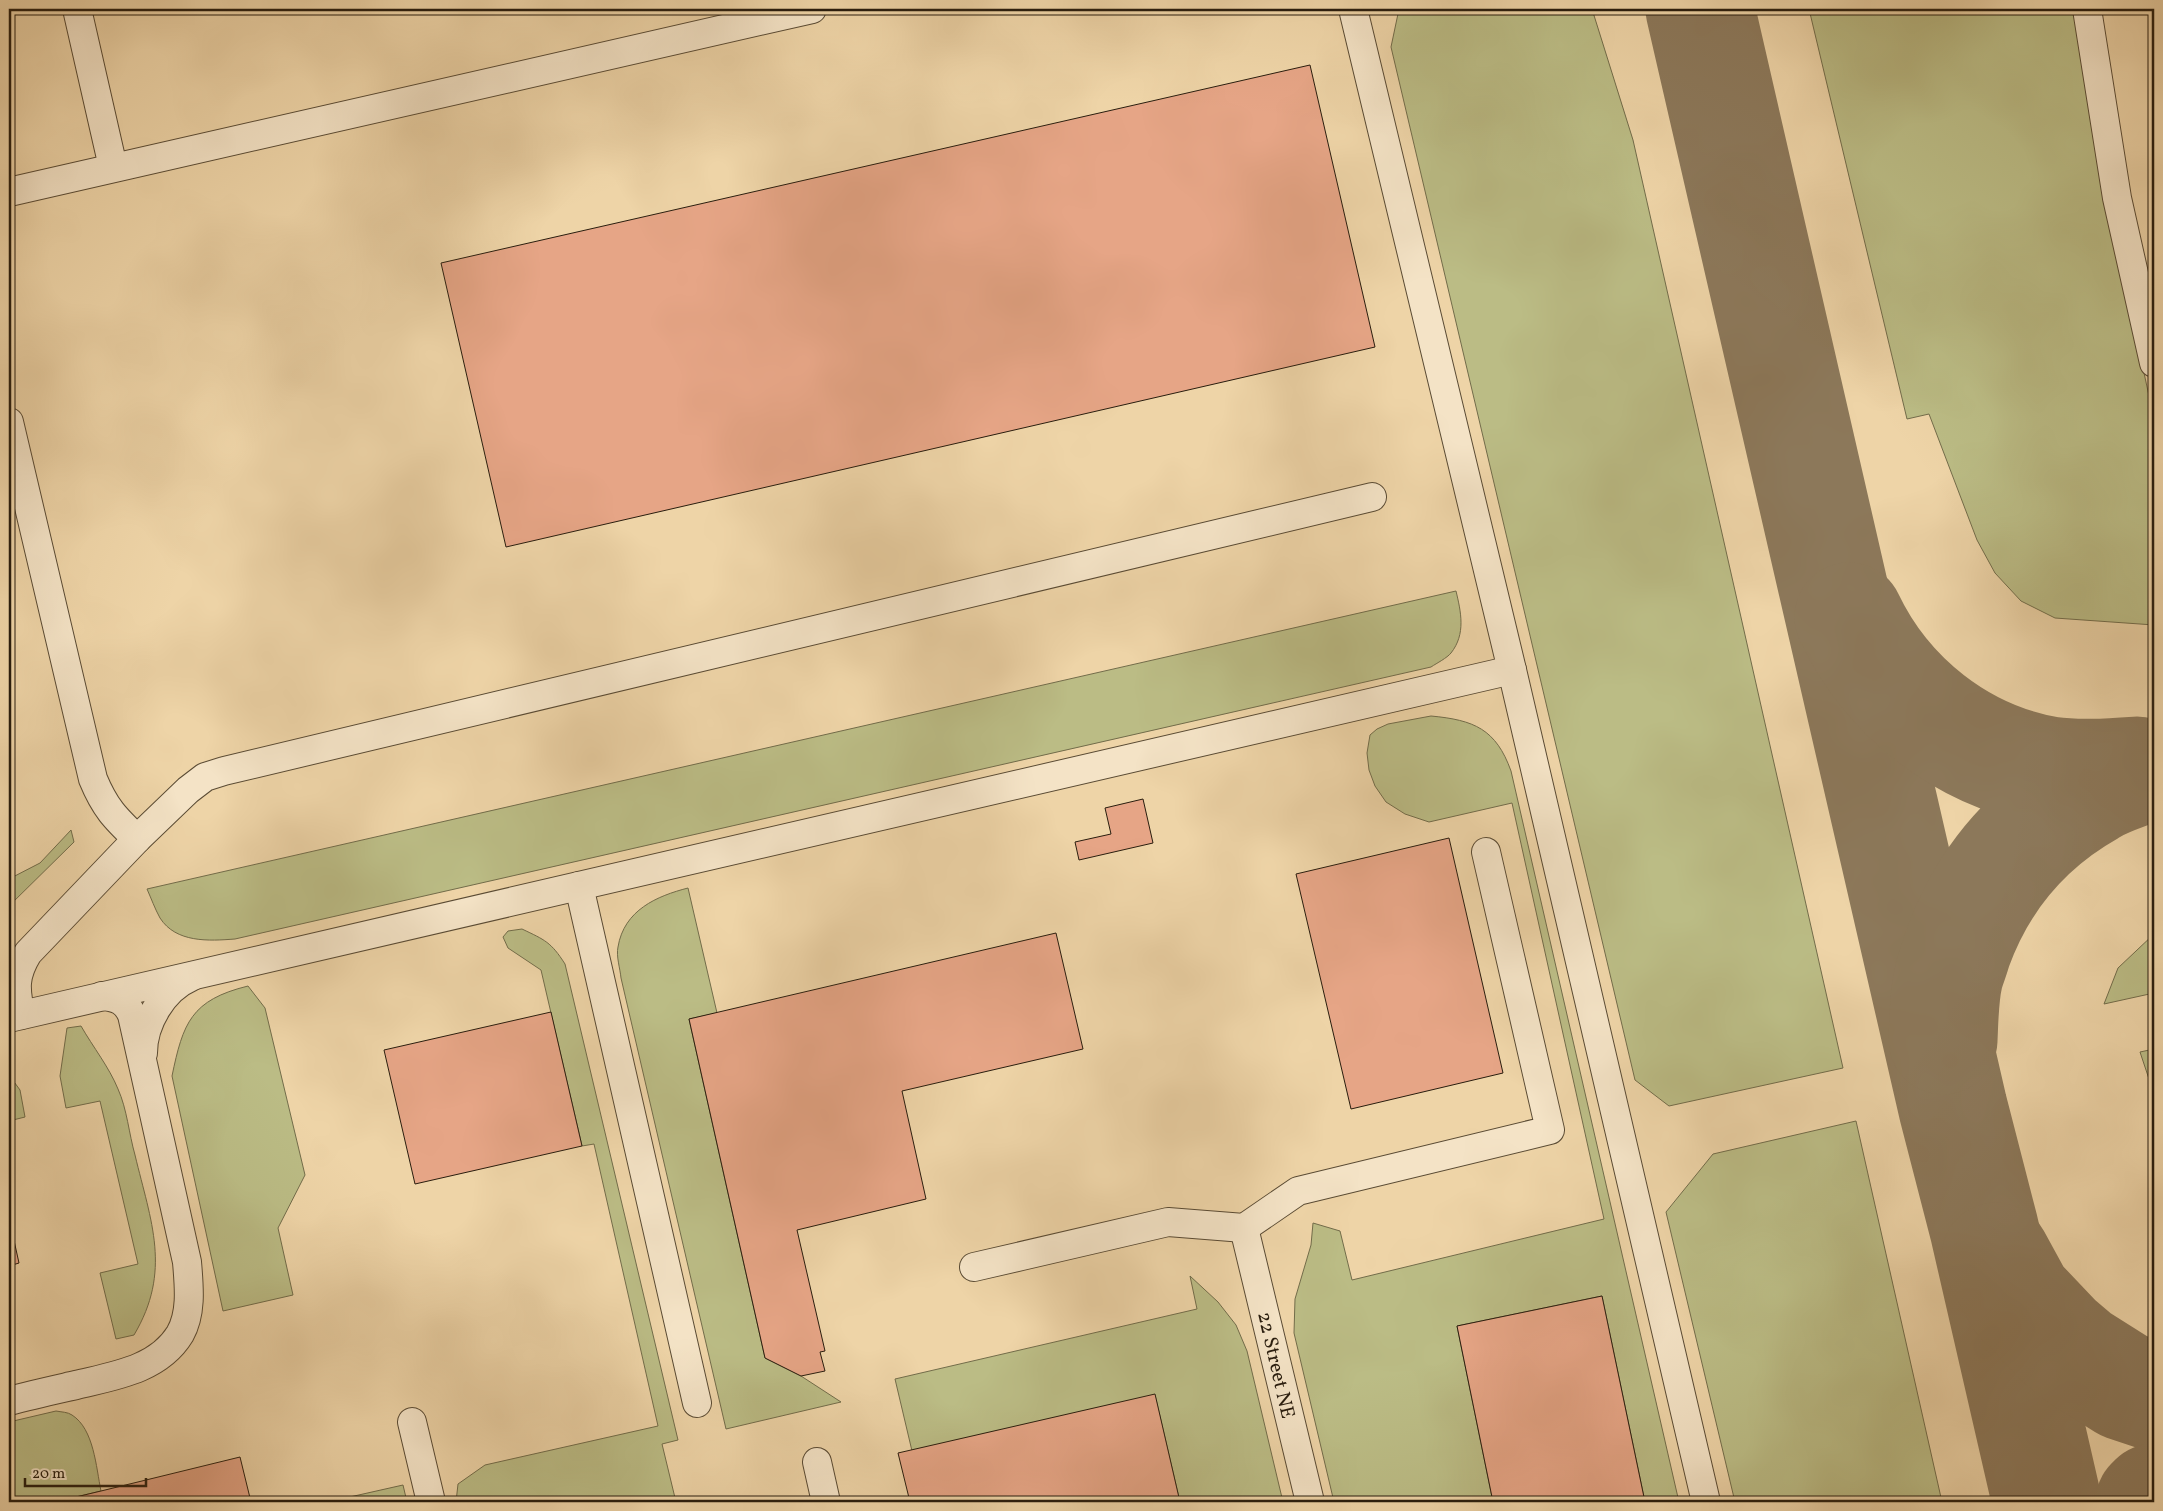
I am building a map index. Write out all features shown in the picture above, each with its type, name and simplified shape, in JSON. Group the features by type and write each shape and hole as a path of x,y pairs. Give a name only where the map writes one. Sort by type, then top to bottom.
{"street":[{"path":"77,9 113,167"},
{"path":"9,192 812,9"},
{"path":"1353,9 1512,670 1706,1502"},
{"path":"2087,9 2117,198 2154,362"},
{"path":"9,422 93,779 101,800 112,815 137,839"},
{"path":"1372,498 205,777 188,790 137,839 28,953 20,966 16,984 15,1017 201,972 1512,670"},
{"path":"974,1267 1168,1222 1244,1228 1298,1191 1550,1130 1486,852"},
{"path":"579,886 697,1404"},
{"path":"142,1060 143,1042 148,1024 158,1007 183,980 201,972"},
{"path":"9,1401 125,1373 144,1365 165,1352 180,1333 188,1312 187,1262 129,1008 117,998 102,996"},
{"name":"22 Street NE","path":"1244,1228 1310,1502"},
{"path":"412,1422 430,1502"},
{"path":"817,1462 826,1502"}],"green space":[{"path":"1399,9 1592,9 1633,140 1843,1068 1669,1106 1635,1080 1391,47"},
{"path":"1809,9 2077,9 2103,184 2154,419 2154,625 2055,618 2021,601 1995,573 1977,540 1929,414 1907,419"},
{"path":"1456,591 1461,615 1459,638 1449,655 1431,667 235,939 194,939 175,932 160,918 147,889"},
{"path":"1431,716 1460,720 1481,729 1498,745 1511,771 1679,1502 1645,1502 1602,1296 1457,1326 1493,1502 1334,1502 1294,1333 1295,1299 1311,1245 1313,1223 1340,1231 1352,1280 1604,1219 1512,803 1429,822 1405,814 1386,802 1375,786 1369,770 1367,753 1370,735 1388,724"},
{"path":"71,830 74,842 9,906 9,879 40,863"},
{"path":"688,888 717,1013 689,1019 765,1358 801,1376 841,1402 726,1429 617,954 621,934 635,914 654,900"},
{"path":"522,929 547,942 565,964 678,1440 662,1444 676,1502 456,1502 458,1484 485,1465 658,1426 594,1144 582,1146 541,970 508,948 503,937 508,931"},
{"path":"2154,934 2154,993 2104,1004 2118,968"},
{"path":"248,986 265,1008 305,1175 278,1228 293,1295 223,1311 172,1076 180,1042 193,1016 214,999"},
{"path":"81,1026 110,1073 121,1097 147,1202 155,1246 155,1268 146,1312 134,1335 116,1339 100,1273 138,1264 100,1101 66,1108 60,1076 67,1028"},
{"path":"2154,1049 2154,1094 2140,1052"},
{"path":"9,1075 20,1090 25,1117 9,1121"},
{"path":"1856,1121 1942,1502 1735,1502 1666,1212 1713,1154"},
{"path":"1190,1276 1218,1302 1236,1325 1247,1351 1283,1502 1180,1502 1155,1395 912,1451 895,1379 1197,1309"},
{"path":"56,1411 72,1415 85,1429 93,1449 101,1491 55,1502 9,1502 9,1422"},
{"path":"403,1485 407,1502 332,1501"}],"building":[{"path":"1310,65 1375,347 506,547 441,263"},
{"path":"1143,799 1153,843 1079,860 1075,842 1111,834 1105,808"},
{"path":"1449,838 1503,1073 1351,1109 1296,874"},
{"path":"1056,933 1083,1049 902,1091 926,1199 797,1230 825,1351 820,1352 825,1371 801,1376 765,1358 689,1019"},
{"path":"551,1012 582,1146 415,1184 384,1050"},
{"path":"9,1218 19,1263 9,1266"},
{"path":"1602,1296 1645,1502 1493,1502 1457,1326"},
{"path":"1155,1394 1180,1502 910,1502 898,1453"},
{"path":"240,1457 251,1502 55,1502 101,1491"}],"taxiway":[{"path":"1700,9 1953,1108 1984,1228 2047,1502"},
{"path":"1849,617 1865,646 1884,673 1906,697 1958,737 1986,752 2017,763 2049,771 2082,773 2137,771 2108,782 2068,805 2027,839 1994,878 1979,901 1967,925 1950,972 1945,999 1943,1040"},
{"path":"1996,1257 2019,1299 2058,1340 2078,1357 2124,1386 2154,1396"},
{"path":"2150,1502 2154,1498"}]}
